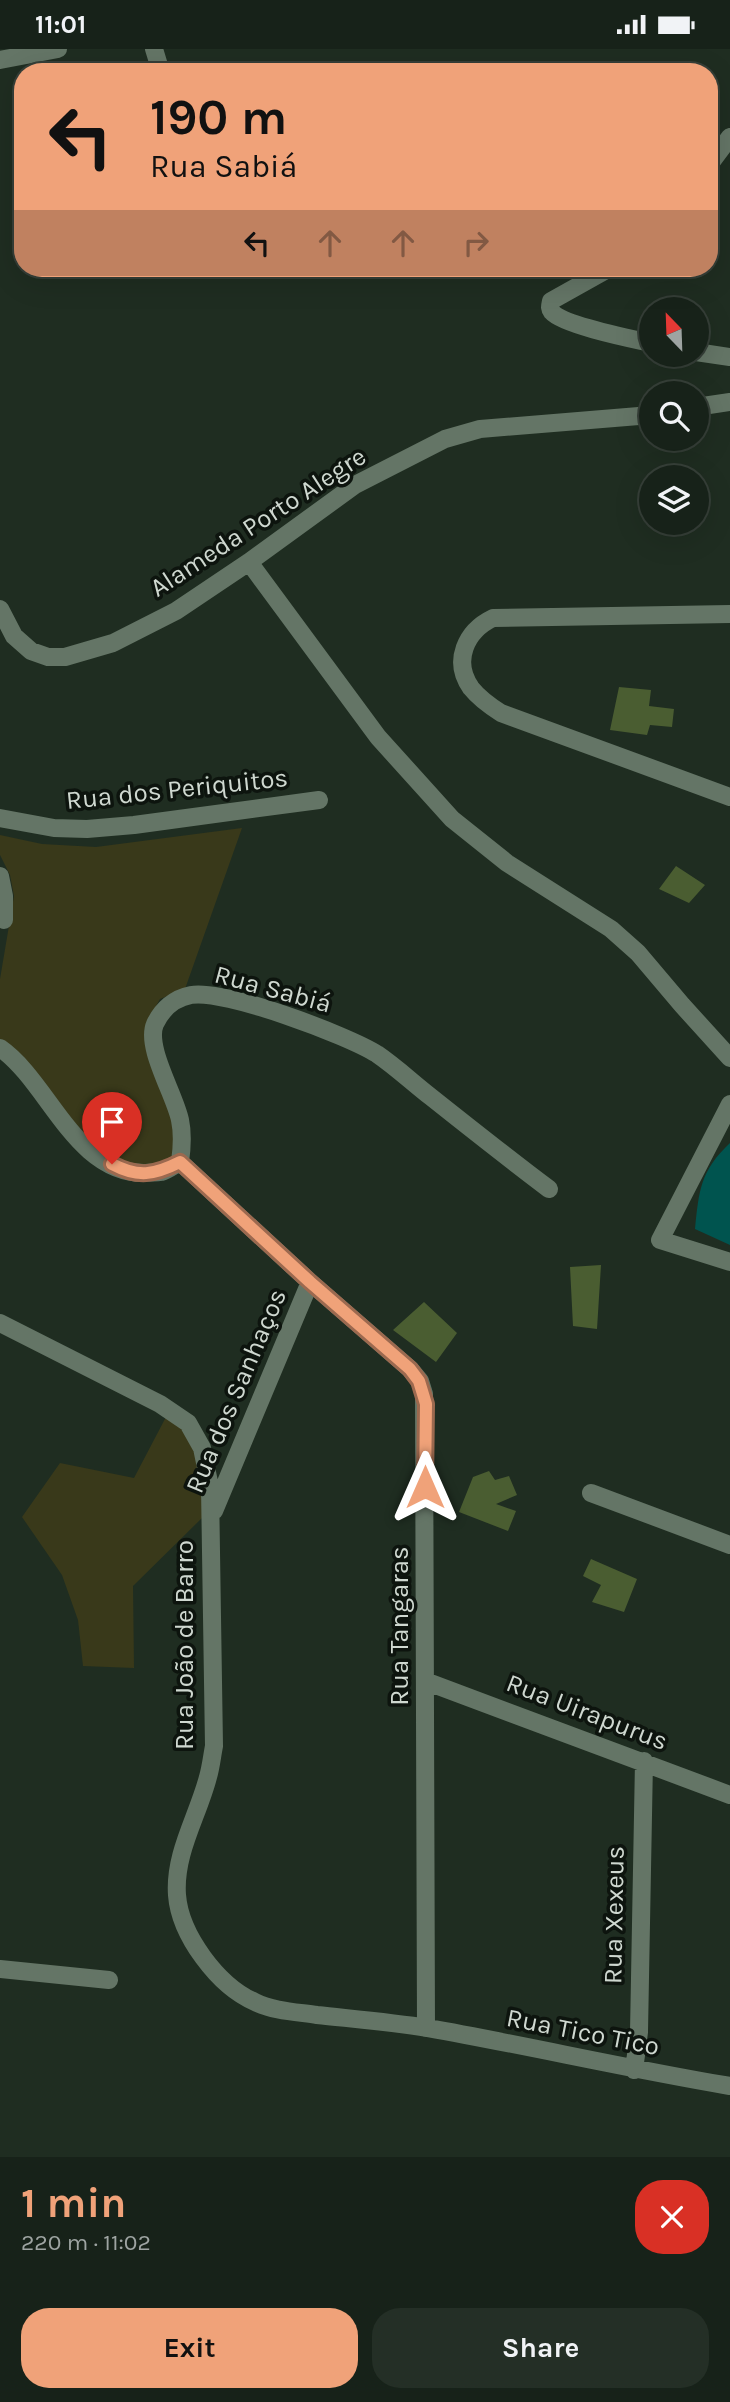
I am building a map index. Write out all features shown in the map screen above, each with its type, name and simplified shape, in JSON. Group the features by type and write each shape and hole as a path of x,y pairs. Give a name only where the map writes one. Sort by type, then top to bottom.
{"street":[{"path":"0,61 58,49"},
{"path":"718,153 730,137"},
{"path":"594,277 551,301 552,312 566,320 639,340"},
{"path":"709,354 730,357"},
{"path":"709,405 730,402"},
{"name":"Alameda Porto Alegre","path":"0,609 14,636 31,652 48,657 65,657 113,643 176,611 355,485 445,439 480,429 639,416"},
{"path":"249,562 378,737 452,819 507,863 611,929 638,953 730,1058"},
{"path":"730,614 493,618 469,636 463,650 463,665 465,678 473,690 502,713 730,797"},
{"name":"Rua dos Periquitos","path":"0,818 54,828 87,829 318,800"},
{"path":"0,876 4,896 4,920"},
{"name":"Rua Sabiá","path":"180,1162 180,1118 155,1047 153,1028 160,1013 174,1001 191,995 208,994 248,1004 342,1036 377,1054 548,1189"},
{"path":"0,1048 15,1058 61,1120 95,1155 128,1173 160,1172 180,1162"},
{"path":"730,1104 660,1240 730,1262"},
{"name":"Rua Tangaras","path":"180,1162 310,1282 410,1369 424,1394 426,2028"},
{"name":"Rua dos Sanhaços","path":"211,1520 310,1282"},
{"name":"Rua João de Barro","path":"0,1323 160,1404 188,1423 202,1448 210,1487 214,1746 208,1778 187,1834 178,1870 177,1895 183,1919 194,1943 214,1973 256,2003 292,2012 426,2028"},
{"path":"591,1493 730,1545"},
{"name":"Rua Uirapurus","path":"425,1681 730,1795"},
{"name":"Rua Xexeus","path":"634,2070 639,2032 644,1761"},
{"path":"0,1969 109,1980"},
{"name":"Rua Tico Tico","path":"426,2028 730,2087"}],"shaded area":[{"path":"242,828 185,989 160,999 148,1020 175,1120 172,1163 129,1168 98,1151 0,1046 0,979 14,896 10,875 0,855 0,835 42,844 96,847"},
{"path":"166,1417 188,1437 199,1460 203,1487 203,1517 133,1586 134,1668 83,1666 78,1620 62,1575 22,1517 60,1463 134,1478"}],"water":[{"path":"730,1143 730,1245 695,1229 698,1203 707,1172"}],"building":[{"path":"619,687 651,690 649,706 674,709 672,727 650,725 647,735 610,730"},
{"path":"676,866 705,885 689,903 659,889"},
{"path":"601,1265 597,1329 573,1326 570,1267"},
{"path":"424,1302 457,1333 436,1362 393,1330"},
{"path":"489,1471 495,1480 509,1476 517,1495 496,1504 516,1511 508,1531 459,1512 473,1477"},
{"path":"591,1559 637,1579 624,1612 592,1602 601,1585 583,1576"}],"route":[{"path":"112,1164 128,1173 160,1172 180,1162 310,1282 410,1369 419,1381 426,1404 425,1487"}]}
